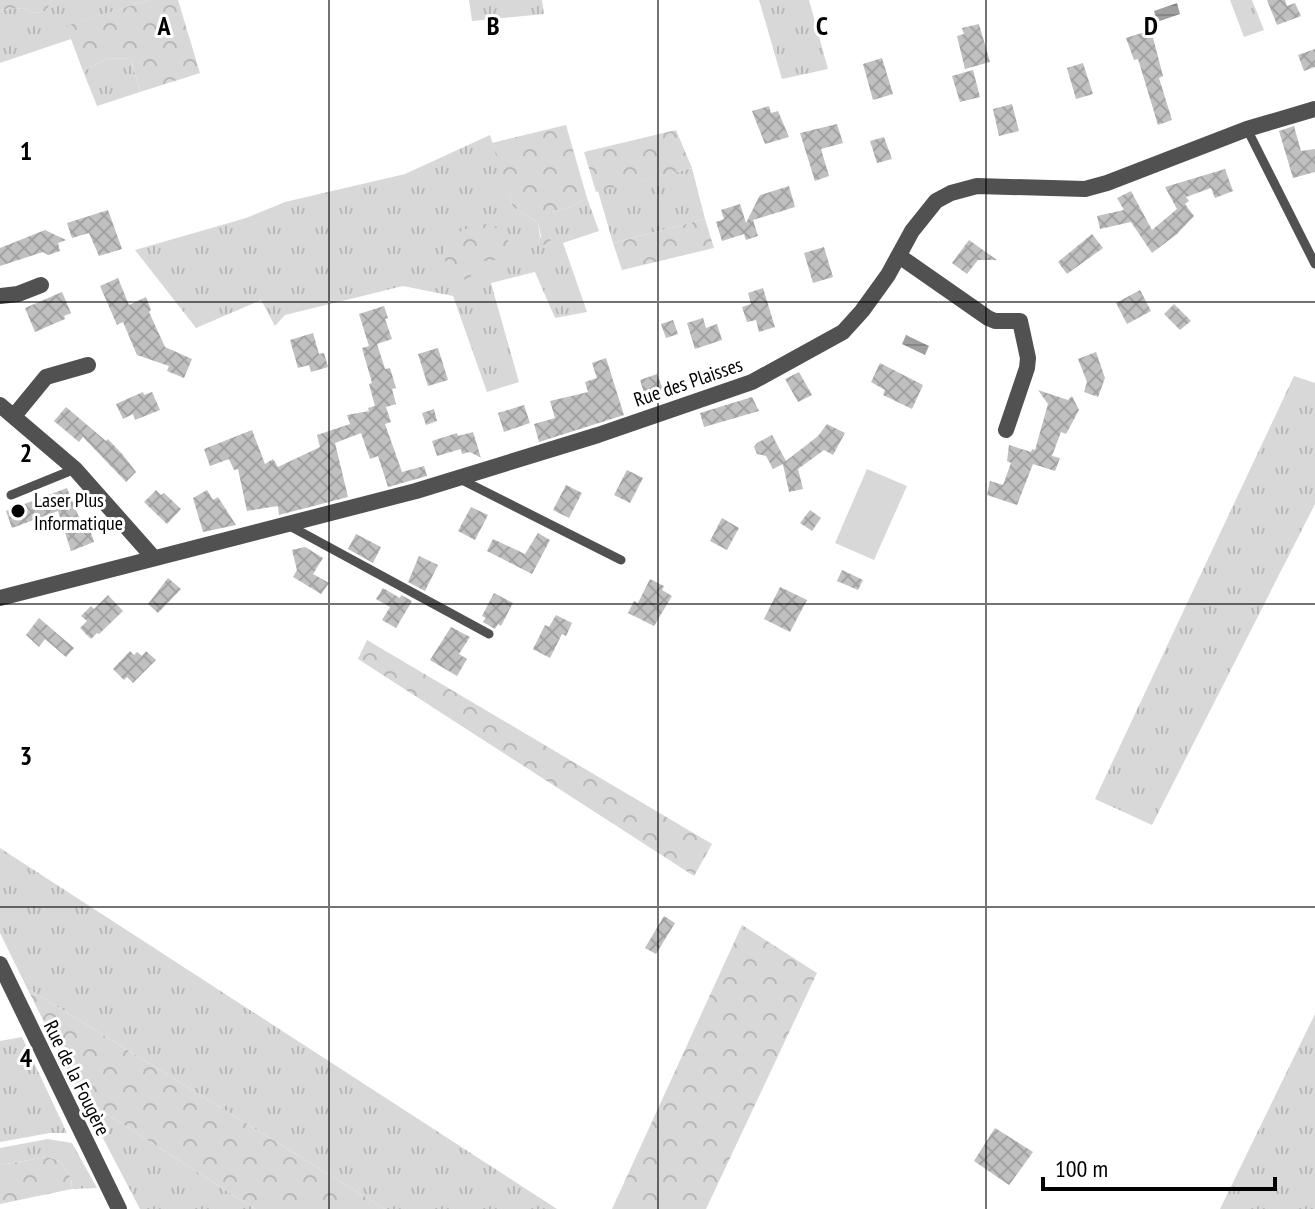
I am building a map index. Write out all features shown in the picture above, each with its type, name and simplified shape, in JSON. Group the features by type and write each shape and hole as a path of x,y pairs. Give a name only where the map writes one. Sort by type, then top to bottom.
{"street":[{"name":"Rue des Plaisses","path":"0,598 459,478 685,407 752,382 843,332 862,311 924,213 936,201 951,193 977,186 1085,189 1247,129 1315,109"},
{"path":"899,256 988,318 1020,321 1028,358 1027,368 1006,430"},
{"path":"0,296 18,294 41,285"},
{"path":"14,416 46,377 88,365"},
{"path":"0,405 75,469 153,557"},
{"name":"Rue de la Fougère","path":"0,964 119,1209"}],"lane":[{"path":"1247,129 1315,264"},
{"path":"11,495 75,469"},
{"path":"459,478 621,560"},
{"path":"286,524 489,634"}],"green space":[{"path":"0,0 52,0 46,11 33,13 23,8 0,10"},
{"path":"52,0 149,0 67,26 71,39 0,63 0,10 23,8 33,13 46,11"},
{"path":"149,0 178,0 200,73 140,92 131,59 108,58 83,71 66,26"},
{"path":"469,0 542,0 544,14 472,21"},
{"path":"759,0 809,0 828,69 782,79"},
{"path":"1230,0 1252,0 1264,30 1244,37"},
{"path":"108,58 131,59 140,92 97,106 83,71"},
{"path":"566,125 587,198 566,209 547,213 551,243 543,245 538,223 513,207 492,143"},
{"path":"676,130 692,168 596,192 584,152"},
{"path":"490,135 513,207 538,223 540,237 551,243 546,213 566,209 587,198 599,231 563,243 587,312 555,318 535,272 491,283 519,382 487,392 453,296 403,286 285,315 275,326 261,300 196,328 135,250 246,218 285,202 405,174"},
{"path":"692,168 705,219 613,243 598,191"},
{"path":"705,219 714,248 622,270 613,243"},
{"path":"485,224 503,228 511,248 493,261 476,261 470,279 449,281 443,249 462,230"},
{"path":"1294,376 1315,383 1315,504 1152,825 1095,799"},
{"path":"867,469 907,486 874,560 835,543"},
{"path":"367,640 712,844 694,876 358,659"},
{"path":"0,848 557,1209 385,1209 27,988 0,933"},
{"path":"742,925 817,973 706,1209 612,1209"},
{"path":"27,988 385,1209 255,1209 82,1098"},
{"path":"1315,1014 1315,1209 1220,1209"},
{"path":"22,1037 67,1133 0,1142 0,1041"},
{"path":"82,1098 255,1209 140,1209"},
{"path":"48,1139 72,1143 97,1188 72,1189 71,1178 60,1161 47,1157 0,1165 0,1148"},
{"path":"47,1157 60,1161 71,1178 72,1189 0,1204 0,1165"}],"shaded area":[{"path":"1177,3 1180,14 1157,22 1154,11"},
{"path":"906,335 929,346 925,355 902,344"}],"building":[{"path":"1267,0 1285,0 1287,6 1295,3 1301,16 1277,25"},
{"path":"979,24 990,62 965,69 957,36 964,34 962,28"},
{"path":"1151,30 1163,76 1159,78 1172,120 1158,125 1138,59 1134,60 1126,38"},
{"path":"1315,49 1315,67 1304,71 1298,55"},
{"path":"882,58 893,94 873,100 863,64"},
{"path":"1083,63 1093,94 1076,99 1067,68"},
{"path":"973,70 980,97 960,102 952,76"},
{"path":"1012,104 1019,131 999,136 993,109"},
{"path":"769,106 771,113 778,111 789,137 765,144 752,111"},
{"path":"837,124 843,143 821,149 829,176 815,181 800,133"},
{"path":"1294,126 1301,151 1315,149 1315,172 1293,178 1279,131"},
{"path":"884,137 892,159 877,163 870,141"},
{"path":"1225,169 1233,191 1215,198 1211,188 1186,197 1189,201 1185,204 1194,216 1152,253 1131,222 1100,229 1097,216 1124,210 1117,198 1131,191 1152,230 1177,209 1165,187"},
{"path":"789,186 795,207 753,220 758,236 746,240 744,234 722,241 716,222 724,219 721,210 740,204 746,223 760,195"},
{"path":"108,210 122,249 99,256 89,233 72,238 67,223"},
{"path":"45,230 66,240 58,243 60,251 48,255 43,252 0,266 0,248"},
{"path":"1092,234 1103,248 1067,274 1058,262"},
{"path":"969,240 997,260 978,260 967,274 952,263"},
{"path":"824,247 833,277 813,283 804,253"},
{"path":"118,278 129,305 146,297 149,312 165,347 192,359 184,378 167,371 169,366 137,355 123,322 117,325 100,286"},
{"path":"763,288 775,327 759,332 756,320 747,322 742,307 751,304 748,293"},
{"path":"1140,290 1151,311 1127,324 1116,303"},
{"path":"62,292 71,313 64,316 65,319 35,332 25,308"},
{"path":"1174,304 1191,321 1180,330 1164,314"},
{"path":"384,306 392,339 377,344 385,369 390,368 396,388 392,389 396,404 386,407 391,422 385,424 402,472 424,466 427,476 388,487 378,456 370,459 361,433 335,443 348,497 279,515 278,506 247,511 238,469 234,470 229,459 210,466 204,449 252,430 265,464 273,459 278,467 320,447 317,435 350,424 347,415 369,411 368,408 375,406 362,348 369,346 359,314"},
{"path":"703,318 706,328 717,324 722,340 695,349 687,323"},
{"path":"673,320 678,334 666,338 661,324"},
{"path":"313,333 319,354 324,353 328,367 311,372 309,365 298,368 290,340"},
{"path":"438,348 448,380 428,386 418,354"},
{"path":"1096,352 1105,378 1098,397 1084,392 1087,382 1078,359"},
{"path":"606,358 624,415 539,442 534,424 555,418 550,401 588,392 585,382 597,378 592,363"},
{"path":"880,363 923,385 912,409 883,395 885,390 871,382"},
{"path":"799,372 812,395 798,402 785,379"},
{"path":"657,374 663,389 645,396 640,380"},
{"path":"1038,390 1068,400 1072,396 1079,410 1066,434 1061,432 1052,456 1060,458 1055,471 1033,464 1017,505 987,495 990,481 1003,485 1011,463 1007,461 1009,445 1031,452 1035,450 1048,404"},
{"path":"143,392 144,395 152,392 160,410 135,420 133,414 123,419 116,404"},
{"path":"752,397 759,411 704,427 700,413"},
{"path":"524,405 530,423 504,432 498,413"},
{"path":"66,407 106,441 108,439 123,455 136,472 126,482 83,437 79,442 54,421"},
{"path":"434,409 437,421 426,425 422,413"},
{"path":"827,424 845,433 833,455 824,450 798,469 803,489 789,492 783,464 773,469 766,456 757,454 754,447 772,435 786,461 818,436"},
{"path":"473,432 481,458 470,452 462,454 461,449 437,456 432,441 457,433 458,436"},
{"path":"627,470 643,478 630,503 614,495"},
{"path":"566,485 582,493 569,518 553,510"},
{"path":"67,488 81,522 87,520 94,542 71,551 58,511 12,528 6,511"},
{"path":"156,490 161,495 164,493 181,509 167,524 144,502"},
{"path":"207,490 213,500 218,497 236,525 203,532 193,498"},
{"path":"471,507 488,515 475,540 458,531"},
{"path":"810,510 821,518 812,531 800,523"},
{"path":"722,518 739,528 727,550 710,541"},
{"path":"538,533 550,540 532,574 487,551 493,539 525,554"},
{"path":"356,534 381,547 373,563 348,549"},
{"path":"305,547 323,558 313,574 329,583 321,594 293,577 297,570 292,550"},
{"path":"419,556 438,565 425,591 408,582"},
{"path":"842,570 863,580 858,590 837,581"},
{"path":"168,578 181,589 158,613 148,604"},
{"path":"650,579 664,586 662,590 672,596 654,626 628,613 634,601 638,603"},
{"path":"780,587 807,600 790,632 764,619"},
{"path":"383,588 412,601 396,628 382,620 390,607 376,599"},
{"path":"494,593 513,603 501,626 498,624 495,629 483,622 486,618 482,616"},
{"path":"108,595 123,611 91,639 80,628 87,621 81,616 91,606 94,609"},
{"path":"556,615 572,623 566,636 562,634 550,658 533,649 545,625 549,627"},
{"path":"39,618 74,648 66,657 45,639 39,647 26,635"},
{"path":"451,627 470,637 459,654 467,659 457,676 430,660"},
{"path":"130,651 142,656 146,651 156,660 133,683 127,677 124,680 113,669"},
{"path":"664,916 675,923 656,954 645,948"},
{"path":"995,1128 1033,1152 1009,1185 974,1161"}],"place":[{"name":"Laser Plus Informatique","path":"18,511"}]}
